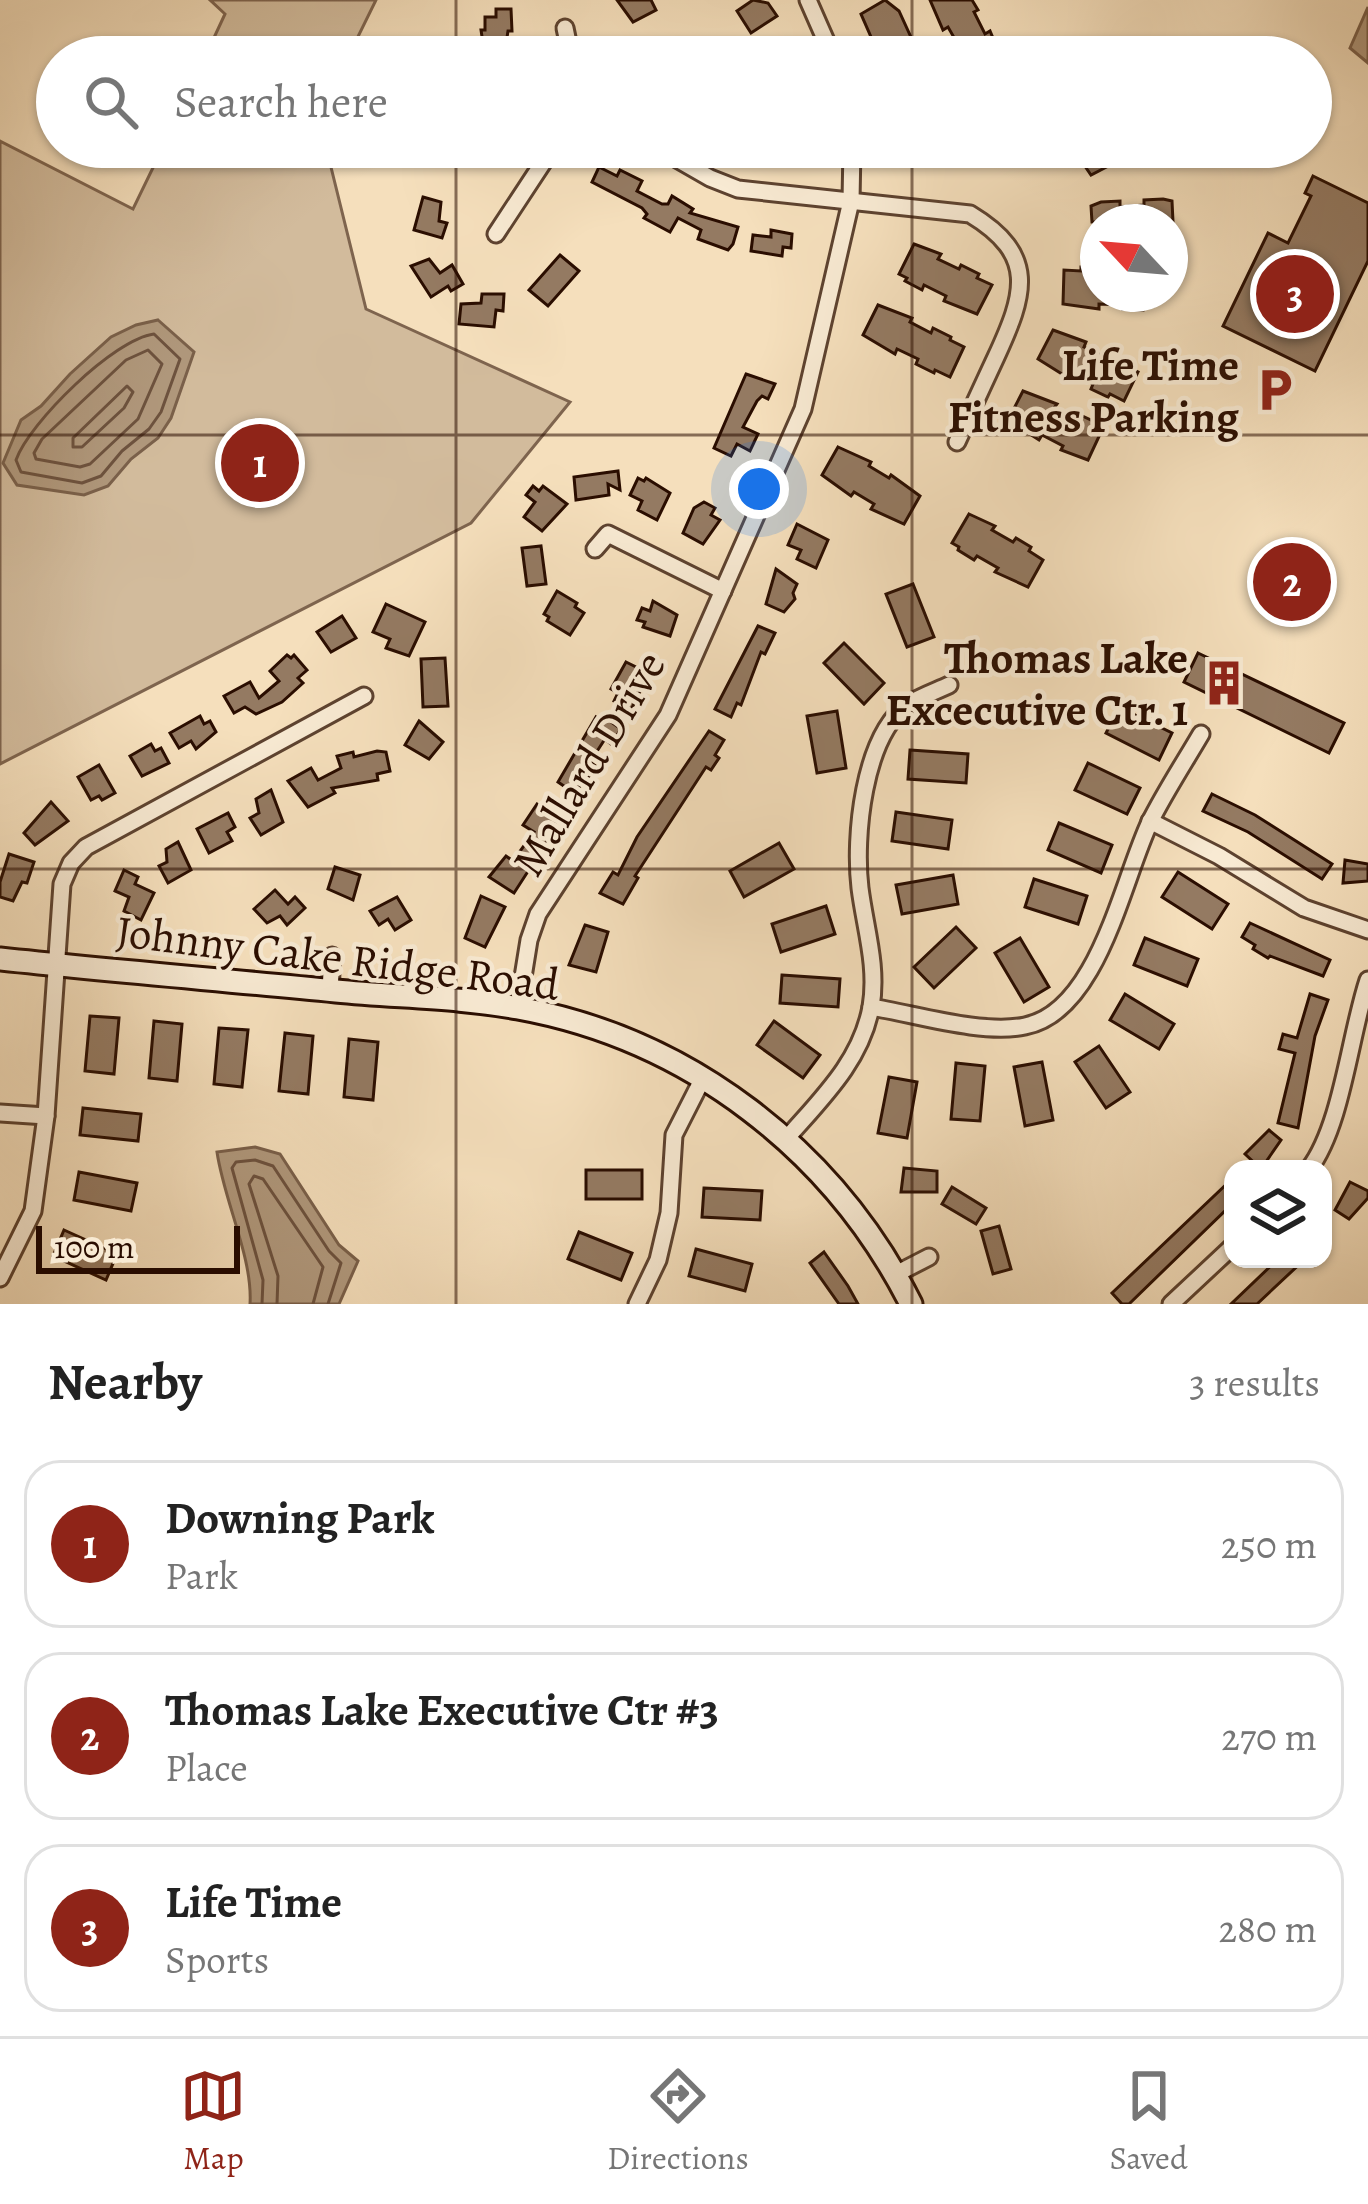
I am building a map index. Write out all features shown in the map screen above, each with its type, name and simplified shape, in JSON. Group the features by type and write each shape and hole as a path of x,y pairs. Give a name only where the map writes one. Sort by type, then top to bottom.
{"street":[{"path":"808,0 824,36"},
{"path":"565,28 567,36"},
{"path":"496,234 539,168"},
{"path":"693,168 738,189 970,214 997,230 1015,255 1022,283 1018,309 958,442"},
{"name":"Mallard Drive","path":"518,1008 538,914 668,715 803,410 851,201 852,168"},
{"path":"596,549 608,534 723,591"},
{"path":"787,1138 845,1071 871,1007 874,966 860,883 861,828 872,756 884,730 907,705 949,685"},
{"path":"0,1278 32,1211 46,1116 62,884 71,863 86,847 364,696"},
{"path":"871,1007 1004,1029 1057,1014 1086,979 1150,821 1201,734"},
{"path":"1150,821 1220,856 1304,908 1368,930"},
{"path":"330,990 332,956"},
{"name":"Johnny Cake Ridge Road","path":"0,958 518,1008 616,1034 704,1076 787,1138 844,1198 911,1304"},
{"path":"1314,1160 1330,1130 1354,1020 1368,980"},
{"path":"638,1304 652,1280 665,1229 674,1135 704,1076"},
{"path":"0,1113 46,1116"},
{"path":"1171,1304 1224,1254"},
{"path":"896,1274 929,1257"}],"shaded area":[{"path":"210,0 376,0 358,36 215,36 225,14"},
{"path":"0,141 36,159 36,168 53,168 133,209 153,168 331,168 366,309 570,402 471,523 0,764"}],"water":[{"path":"1368,7 1368,63 1350,48"},
{"path":"158,320 194,352 171,418 158,438 108,486 84,495 17,485 3,463 21,420 111,337"},
{"path":"255,1147 280,1154 339,1245 358,1261 339,1304 250,1304 247,1268 217,1152"}],"building":[{"path":"617,0 651,0 656,10 633,22"},
{"path":"753,0 768,3 777,16 751,33 737,11"},
{"path":"885,0 899,11 910,36 871,36 861,14"},
{"path":"930,0 972,0 985,34 990,31 992,36 953,36 948,27 943,30"},
{"path":"496,9 511,9 512,31 507,36 482,36 485,17 496,17"},
{"path":"599,168 617,176 620,170 642,181 637,191 662,204 668,204 672,196 693,209 690,213 738,227 733,244 728,250 698,239 701,230 678,218 670,232 644,218 647,214 642,208 592,182"},
{"path":"1313,176 1368,203 1368,261 1315,371 1223,326 1268,233 1288,243 1311,196 1305,193"},
{"path":"423,197 441,202 439,221 447,223 442,238 414,230"},
{"path":"1163,199 1172,204 1144,204 1144,200"},
{"path":"771,230 792,234 791,248 783,247 782,256 751,251 753,235 771,237"},
{"path":"914,244 941,254 938,259 959,269 961,265 992,285 977,314 944,301 946,296 924,285 922,290 905,281 899,274"},
{"path":"560,255 579,271 548,306 529,290"},
{"path":"429,259 440,273 452,265 463,284 451,291 448,286 431,297 411,266"},
{"path":"1064,270 1080,271 1080,306 1063,304"},
{"path":"482,294 504,294 503,311 496,310 494,327 459,324 461,304 481,303"},
{"path":"878,305 964,347 950,377 863,335"},
{"path":"1053,330 1086,342 1084,347 1106,357 1108,353 1138,372 1124,401 1091,389 1093,384 1072,374 1070,379 1038,359"},
{"path":"746,374 775,384 768,399 762,396 757,401 743,427 758,434 750,451 737,444 731,456 714,448"},
{"path":"1023,391 1057,404 1054,408 1076,419 1078,414 1095,422 1093,426 1102,430 1088,460 1061,450 1063,446 1042,435 1039,440 1008,420"},
{"path":"838,447 871,462 869,466 920,496 904,524 871,509 874,504 854,492 851,496 822,475"},
{"path":"618,471 620,490 608,484 609,495 576,500 574,477"},
{"path":"638,478 670,493 657,520 638,510 642,501 630,495"},
{"path":"533,486 539,491 543,486 567,504 542,531 524,517 535,502 526,495"},
{"path":"704,502 715,508 711,515 720,520 703,544 683,533 694,508"},
{"path":"969,514 995,526 992,530 1013,542 1016,538 1031,547 1029,551 1043,560 1028,587 995,572 998,568 977,556 974,560 952,543"},
{"path":"797,524 828,540 816,568 797,559 801,550 788,545"},
{"path":"541,546 546,584 527,586 522,548"},
{"path":"1274,551 1326,577 1306,619 1253,594"},
{"path":"776,569 797,584 795,599 784,612 766,604"},
{"path":"913,584 934,637 907,647 886,594"},
{"path":"557,591 584,613 570,635 544,614"},
{"path":"653,601 677,615 670,636 643,627 645,622 637,620 642,608 650,611"},
{"path":"386,604 425,622 409,656 386,648 390,639 373,632"},
{"path":"342,616 356,638 331,652 317,632"},
{"path":"758,626 775,633 731,717 715,709"},
{"path":"844,643 884,683 864,704 824,663"},
{"path":"1198,653 1344,723 1329,753 1184,682"},
{"path":"287,655 294,655 307,670 298,678 303,683 282,702 256,714 245,707 234,713 224,696 250,682 259,698 279,681 270,671"},
{"path":"445,658 448,706 423,707 421,659"},
{"path":"626,662 644,671 640,679 645,681 631,710 614,701 618,693 611,689"},
{"path":"1119,707 1172,733 1159,760 1106,733"},
{"path":"837,711 846,768 817,773 807,716"},
{"path":"200,716 216,732 196,749 191,741 179,748 170,733"},
{"path":"596,717 621,729 611,744 605,739 590,762 597,767 574,793 558,782"},
{"path":"419,721 443,742 429,759 405,745"},
{"path":"709,731 724,740 715,755 719,758 711,770 706,767 635,876 623,904 600,893 613,872 618,875 637,837"},
{"path":"151,744 155,751 161,748 169,763 142,776 130,756"},
{"path":"910,750 968,754 966,783 908,779"},
{"path":"386,752 390,771 377,774 378,780 332,788 335,793 308,807 288,781 311,768 318,780 341,768 337,756"},
{"path":"1088,763 1140,788 1127,814 1075,790"},
{"path":"99,765 115,793 91,800 78,777"},
{"path":"271,790 283,822 261,835 250,818 259,813 256,799"},
{"path":"1212,794 1332,864 1322,879 1248,832 1203,811"},
{"path":"51,802 68,821 35,845 24,833"},
{"path":"537,804 558,818 556,828 514,893 489,877 506,856 513,861 534,832 523,825"},
{"path":"896,812 952,820 948,849 892,841"},
{"path":"228,813 235,827 227,832 232,841 209,853 197,829"},
{"path":"1059,823 1112,845 1101,873 1048,850"},
{"path":"178,842 191,870 168,883 159,866 167,862 166,849"},
{"path":"779,843 794,869 744,897 730,871"},
{"path":"9,854 34,862 27,883 22,882 13,901 0,897"},
{"path":"1345,860 1368,864 1368,881 1343,883"},
{"path":"335,867 360,875 353,900 328,889"},
{"path":"124,870 138,877 135,884 154,893 141,920 124,911 129,897 115,891"},
{"path":"1178,872 1228,904 1212,929 1162,897"},
{"path":"953,875 958,904 902,914 896,885"},
{"path":"1034,879 1087,896 1078,924 1025,907"},
{"path":"275,890 288,904 295,897 305,908 287,925 280,916 267,923 254,909"},
{"path":"481,896 505,907 485,947 465,938"},
{"path":"397,897 411,920 395,930 388,919 379,925 370,911"},
{"path":"826,906 835,934 781,952 772,924"},
{"path":"1250,923 1330,960 1323,976 1253,949 1255,945 1242,937"},
{"path":"585,925 608,932 596,972 569,965"},
{"path":"956,927 976,948 934,988 914,967"},
{"path":"1020,938 1049,987 1024,1002 995,953"},
{"path":"1145,938 1198,959 1187,986 1134,965"},
{"path":"782,975 840,979 838,1007 780,1003"},
{"path":"1125,994 1174,1024 1159,1049 1110,1020"},
{"path":"1310,994 1328,1000 1315,1036 1298,1128 1278,1123 1295,1053 1279,1049 1283,1034 1297,1038"},
{"path":"90,1016 119,1018 114,1074 85,1071"},
{"path":"154,1021 182,1024 177,1081 149,1078"},
{"path":"774,1021 820,1055 803,1078 757,1045"},
{"path":"219,1028 248,1030 242,1087 214,1084"},
{"path":"285,1033 313,1036 308,1094 279,1091"},
{"path":"349,1039 378,1042 373,1100 344,1097"},
{"path":"1099,1046 1130,1092 1106,1108 1075,1062"},
{"path":"1042,1062 1053,1120 1025,1126 1014,1067"},
{"path":"956,1063 985,1066 980,1121 951,1119"},
{"path":"889,1077 917,1082 907,1138 878,1133"},
{"path":"83,1108 141,1114 138,1141 80,1135"},
{"path":"1269,1130 1281,1140 1267,1160 1251,1160 1245,1154"},
{"path":"904,1168 937,1171 937,1192 901,1192"},
{"path":"586,1170 642,1170 642,1199 586,1199"},
{"path":"79,1172 137,1183 131,1211 74,1200"},
{"path":"1350,1182 1368,1191 1368,1198 1349,1219 1335,1210"},
{"path":"952,1187 986,1208 976,1224 942,1204"},
{"path":"1224,1187 1224,1212 1129,1304 1122,1304 1112,1293"},
{"path":"704,1188 762,1191 760,1220 702,1217"},
{"path":"999,1226 1011,1269 993,1274 981,1231"},
{"path":"64,1230 117,1254 106,1280 53,1256"},
{"path":"579,1232 632,1253 621,1280 568,1259"},
{"path":"696,1249 752,1264 745,1291 689,1276"},
{"path":"824,1252 858,1304 839,1304 810,1263"},
{"path":"1269,1268 1295,1268 1257,1304 1231,1304"}],"place":[{"name":"Life Time","path":"1295,294"},
{"name":"Life Time Fitness Parking","path":"1275,390"},
{"name":"Downing Park","path":"260,463"},
{"name":"Thomas Lake Executive Ctr #3","path":"1292,582"},
{"name":"Thomas Lake Excecutive Ctr. 1","path":"1224,683"}]}
